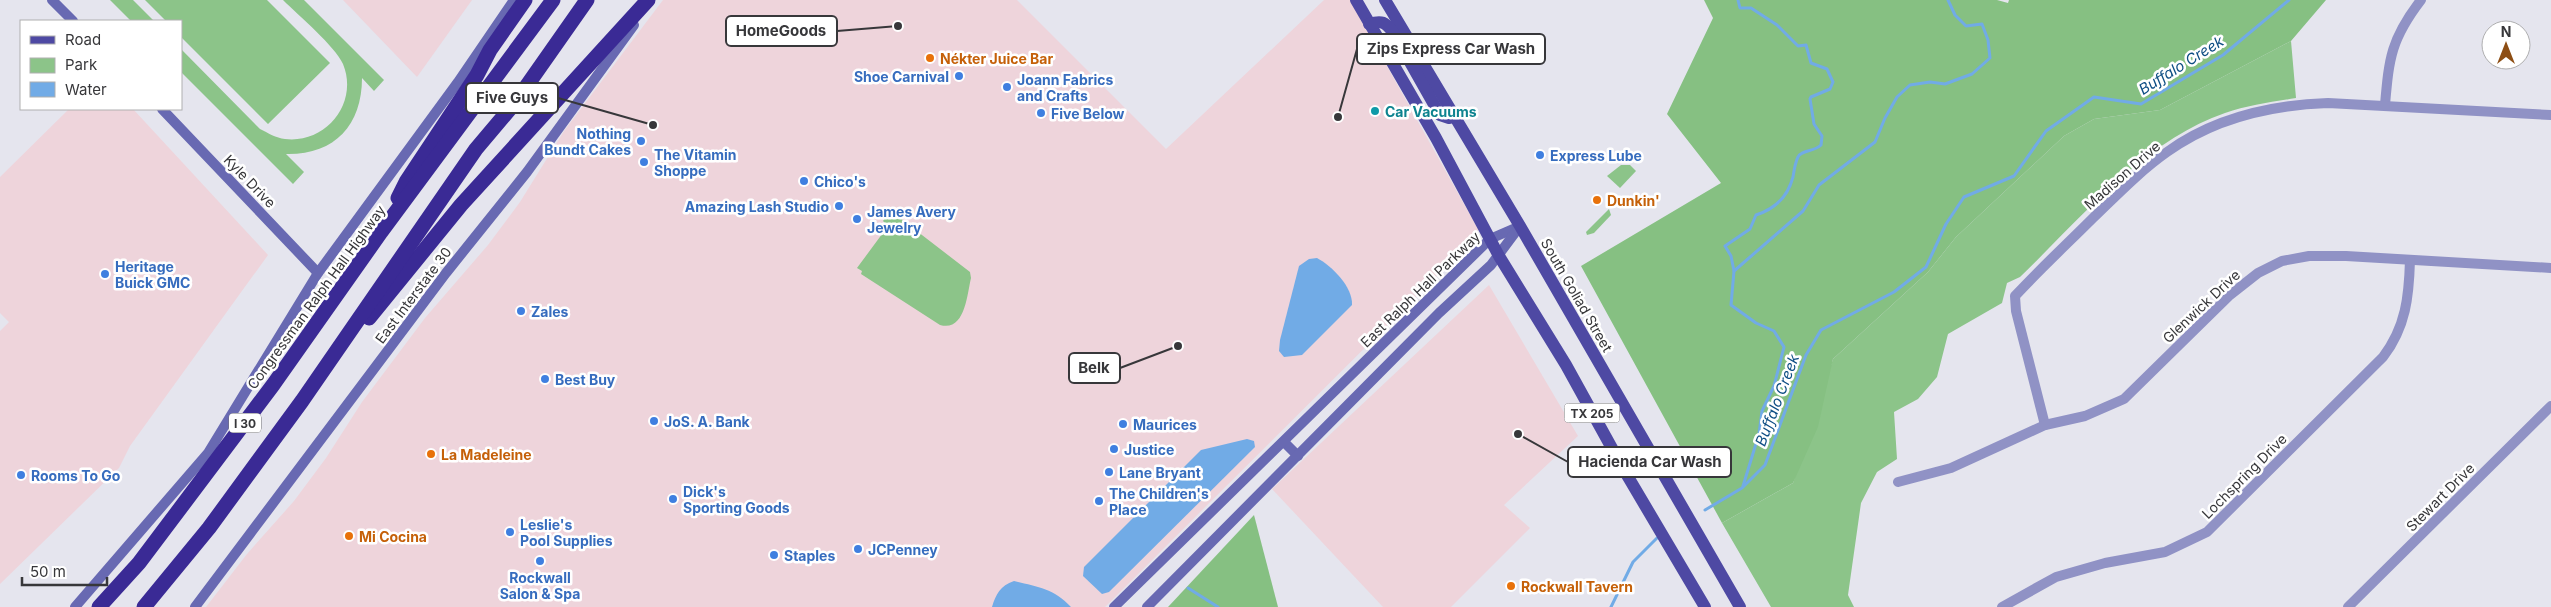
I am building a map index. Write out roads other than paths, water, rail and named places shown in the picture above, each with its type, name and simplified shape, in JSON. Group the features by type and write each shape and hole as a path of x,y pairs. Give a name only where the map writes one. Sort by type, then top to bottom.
{"highway":[{"path":"382,232 406,182 477,75 490,50 526,0"},
{"name":"Congressman Ralph Hall Highway","path":"99,607 139,563 256,408 382,232 553,0"},
{"name":"I 30","path":"144,607 209,528 302,401 476,148 514,104 587,0"},
{"path":"302,401 461,205 648,0"}],"main road":[{"path":"52,0 72,20"},
{"path":"75,607 208,453 318,273 458,82 514,0"},
{"name":"East Interstate 30","path":"195,607 446,273 527,172 652,0"},
{"name":"TX 205","path":"1356,0 1436,138 1499,256 1566,365 1624,470 1705,607"},
{"name":"South Goliad Street","path":"1386,0 1520,226 1740,607"},
{"path":"1369,24 1380,21 1385,23 1393,32 1440,115 1449,118 1455,116"},
{"name":"Kyle Drive","path":"163,110 318,273"},
{"path":"1147,607 1499,256 1520,226"},
{"name":"East Ralph Hall Parkway","path":"1114,607 1490,239 1520,226"},
{"path":"1342,385 1355,398"},
{"path":"1284,442 1298,456"}],"street":[{"path":"2384,106 2389,63 2396,39 2421,0"},
{"name":"Madison Drive","path":"2045,425 2016,311 2015,296 2134,179 2167,152 2190,138 2236,118 2296,104 2328,103 2551,115"},
{"name":"Glenwick Drive","path":"1898,482 1952,468 2045,425 2085,416 2124,399 2230,295 2258,273 2282,261 2309,256 2551,268"},
{"name":"Lochspring Drive","path":"2002,607 2056,576 2105,563 2165,552 2207,532 2383,357 2392,344 2408,299 2410,260"},
{"name":"Stewart Drive","path":"2348,607 2551,406"}],"water":[{"path":"1317,258 1329,266 1345,284 1349,291 1352,305 1302,355 1284,357 1279,351 1280,340 1299,266 1309,259"},
{"path":"1247,439 1254,441 1255,447 1109,592 1102,594 1083,576 1084,567 1201,450"},
{"path":"1014,581 1051,592 1071,607 992,607 999,591 1005,585"}],"waterway":[{"path":"1734,271 1731,256 1725,246 1750,229 1756,215 1780,201 1791,184 1798,157 1821,145 1822,136 1814,124 1810,99 1830,89 1833,82 1827,69 1811,63 1806,45 1798,46 1777,25 1751,8 1740,8 1738,0"},
{"path":"1743,486 1759,434 1762,411 1774,386 1784,347 1774,331 1756,323 1731,305 1734,271 1803,211 1819,185 1875,142 1885,118 1897,97 1910,85 1930,82 1945,84 1972,74 1990,58 1988,40 1982,24 1966,26 1955,15 1948,0"},
{"name":"Buffalo Creek","path":"1705,510 1742,488 1765,465 1806,355 1821,330 1894,292 1926,267 1946,224 1964,197 2014,176 2046,131 2094,97 2141,104 2223,55 2289,0"},
{"name":"Buffalo Creek","path":"1611,607 1633,562 1657,538"},
{"path":"1188,588 1218,607"}],"place":[{"name":"HomeGoods","path":"898,26"},
{"name":"Nékter Juice Bar","path":"930,58"},
{"name":"Shoe Carnival","path":"959,76"},
{"name":"Joann Fabrics and Crafts","path":"1007,87"},
{"name":"Car Vacuums","path":"1375,111"},
{"name":"Five Below","path":"1041,113"},
{"name":"Zips Express Car Wash","path":"1338,117"},
{"name":"Five Guys","path":"653,125"},
{"name":"Nothing Bundt Cakes","path":"641,141"},
{"name":"Express Lube","path":"1540,155"},
{"name":"The Vitamin Shoppe","path":"644,162"},
{"name":"Chico's","path":"804,181"},
{"name":"Dunkin'","path":"1597,200"},
{"name":"Amazing Lash Studio","path":"839,206"},
{"name":"James Avery Jewelry","path":"857,219"},
{"name":"Heritage Buick GMC","path":"105,274"},
{"name":"Zales","path":"521,311"},
{"name":"Belk","path":"1178,346"},
{"name":"Best Buy","path":"545,379"},
{"name":"JoS. A. Bank","path":"654,421"},
{"name":"Maurices","path":"1123,424"},
{"name":"Hacienda Car Wash","path":"1518,434"},
{"name":"Justice","path":"1114,449"},
{"name":"La Madeleine","path":"431,454"},
{"name":"Lane Bryant","path":"1109,472"},
{"name":"Rooms To Go","path":"21,475"},
{"name":"Dick's Sporting Goods","path":"673,499"},
{"name":"The Children's Place","path":"1099,501"},
{"name":"Leslie's Pool Supplies","path":"510,532"},
{"name":"Mi Cocina","path":"349,536"},
{"name":"JCPenney","path":"858,549"},
{"name":"Staples","path":"774,555"},
{"name":"Rockwall Salon & Spa","path":"540,561"},
{"name":"Rockwall Tavern","path":"1511,586"}]}
